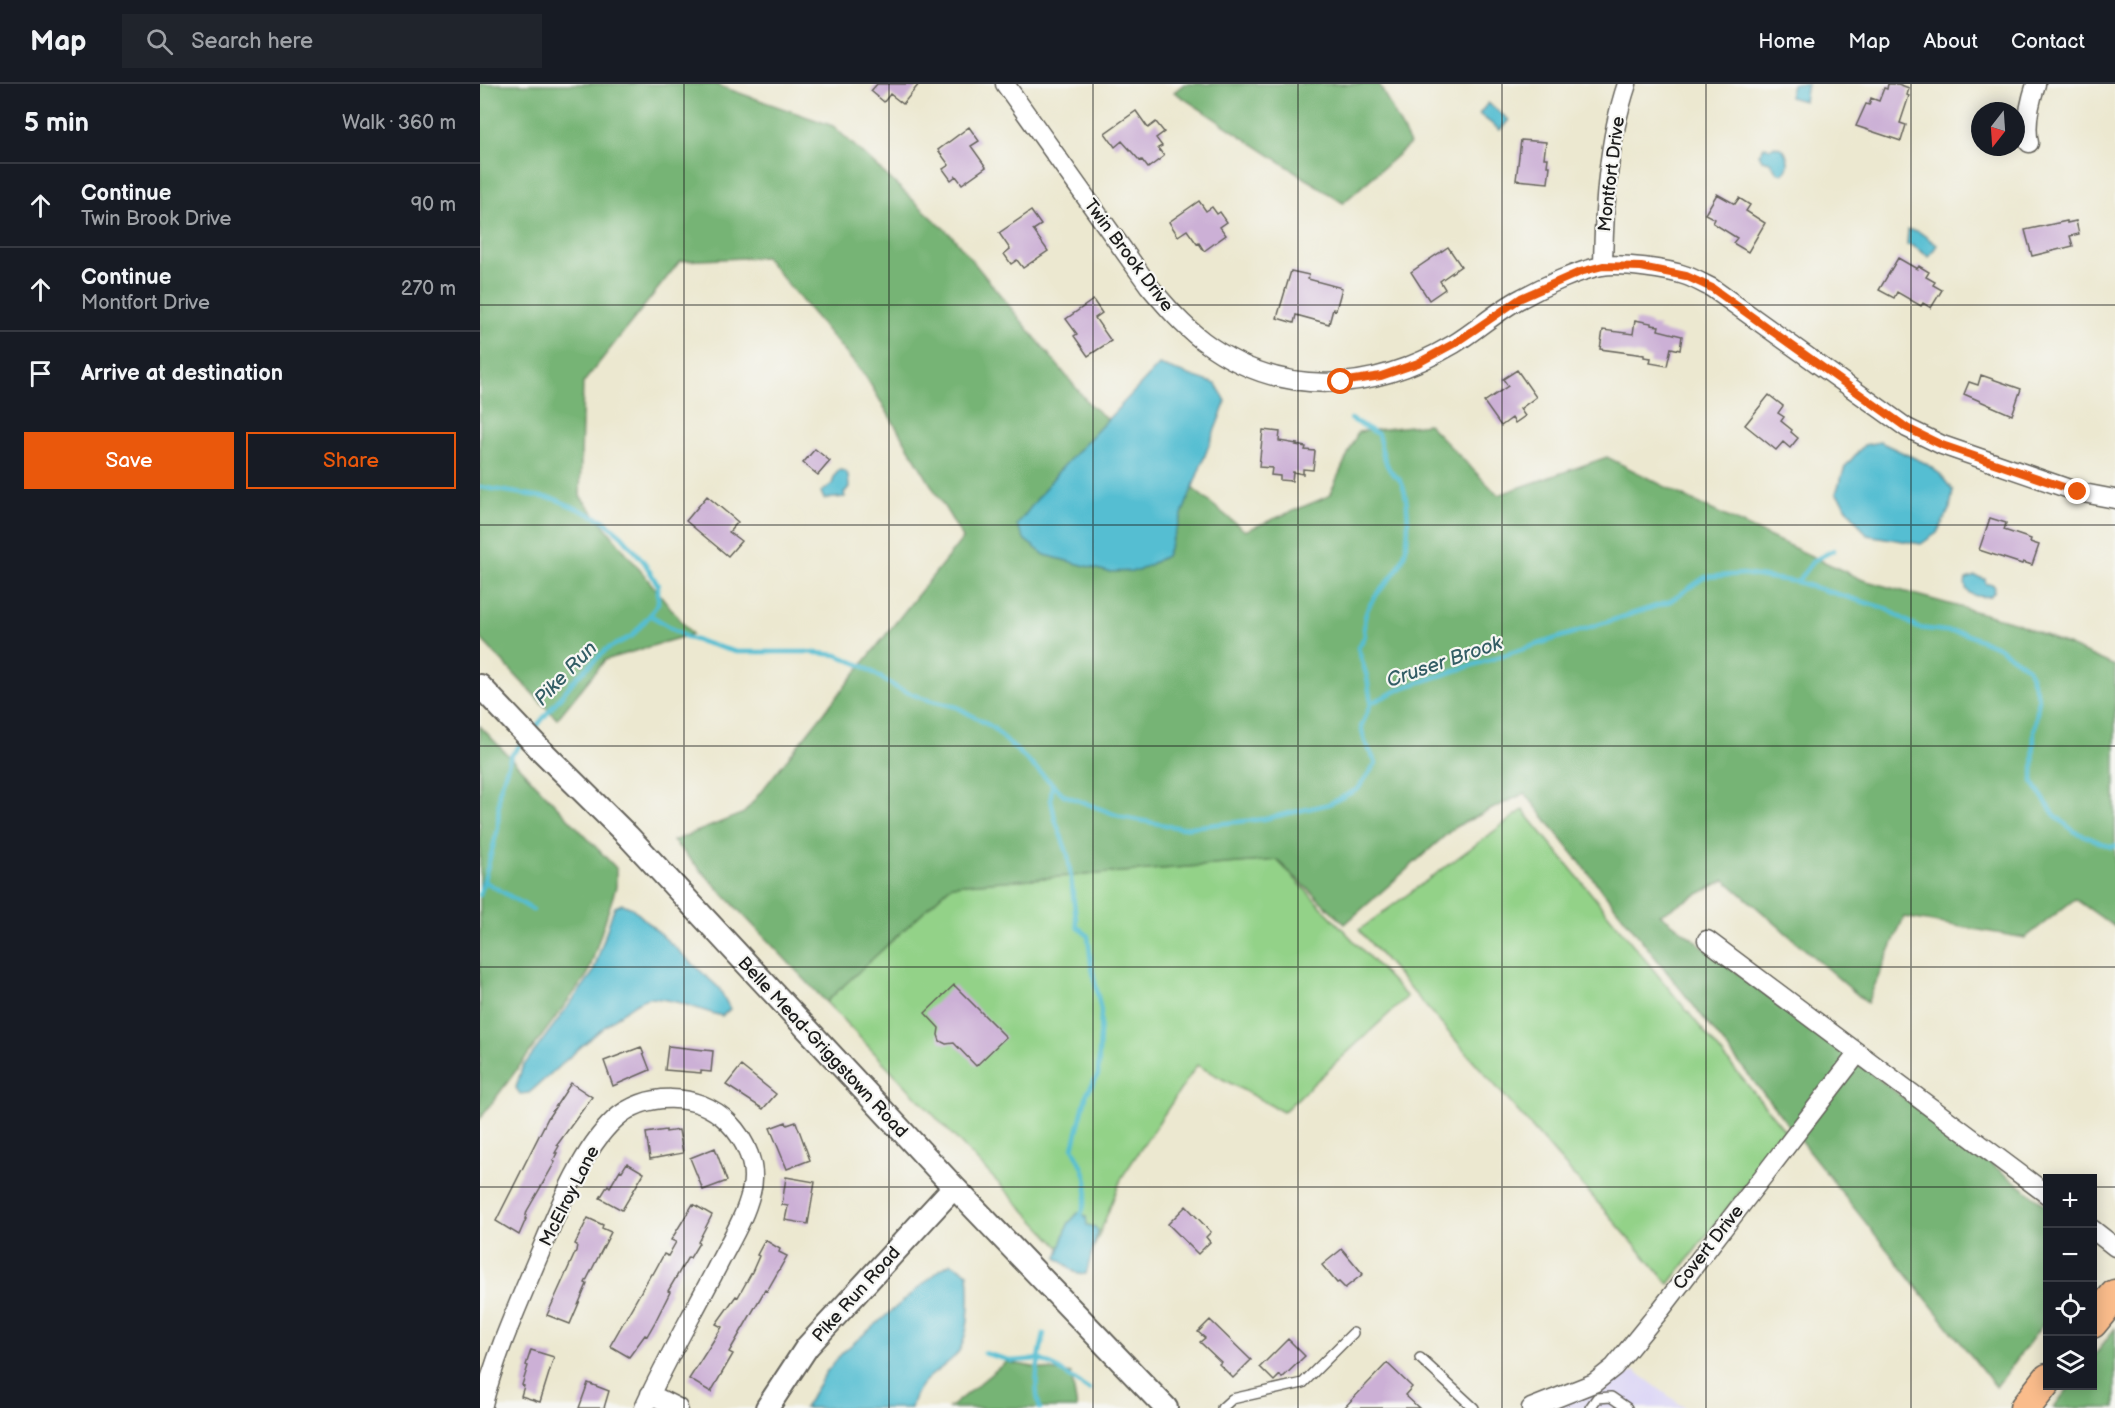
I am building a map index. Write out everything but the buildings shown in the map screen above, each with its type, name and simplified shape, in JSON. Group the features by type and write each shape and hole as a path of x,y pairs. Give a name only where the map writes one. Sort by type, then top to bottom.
{"highway":[{"path":"2097,1317 2115,1295"},
{"path":"2025,1408 2043,1385"}],"street":[{"name":"Twin Brook Drive","path":"1005,84 1149,286 1166,306 1203,341 1248,367 1281,377 1321,383 1381,376 1418,363 1455,343 1521,298 1580,272 1603,266"},
{"name":"Montfort Drive","path":"1603,266 1604,230 1613,141 1619,106 1627,84"},
{"path":"2029,144 2027,135 2032,96 2036,84"},
{"path":"1603,266 1641,267 1686,276 1712,288 1907,428 1942,445 2078,492 2115,499"},
{"name":"Belle Mead-Griggstown Road","path":"480,686 636,845 954,1187 1166,1408"},
{"path":"1707,940 2043,1191"},
{"name":"Covert Drive","path":"1531,1408 1595,1390 1662,1308 1858,1053"},
{"name":"McElroy Lane","path":"482,1408 513,1316 561,1203 582,1164 614,1120 633,1106 654,1100 690,1100 705,1104 718,1112 733,1128 745,1145 751,1160 753,1176 751,1193 732,1238 647,1401 678,1408"},
{"name":"Pike Run Road","path":"767,1408 807,1347 954,1187"},
{"path":"2097,1233 2115,1246"}],"lane":[{"path":"1222,1408 1232,1399 1303,1383 1353,1333"},
{"path":"1420,1358 1474,1408"},
{"path":"1590,1408 1595,1390 1627,1408"}],"shaded area":[{"path":"1635,1371 1685,1408 1548,1408 1571,1396"}],"green space":[{"path":"480,84 714,84 833,126 953,237 1090,405 1245,531 1329,496 1358,432 1428,424 1498,495 1607,457 1695,502 1863,580 2017,623 2115,666 2115,927 2075,899 2025,938 1904,917 1867,1003 1725,880 1660,914 2043,1203 2043,1324 1996,1387 1525,793 1455,827 1345,924 1277,860 952,885 826,1002 673,841 744,813 963,538 866,377 765,257 680,261 583,383 580,496 692,634 605,660 557,719 480,638"},
{"path":"1184,84 1379,84 1410,144 1343,203 1174,92"},
{"path":"480,726 616,868 616,887 588,974 480,1119"},
{"path":"1523,810 1786,1132 1669,1284 1359,930"},
{"path":"1277,860 1407,997 1283,1112 1197,1065 1122,1177 1084,1273 826,1002 952,885"},
{"path":"2115,1328 2115,1408 2053,1408 2067,1390 2097,1390 2097,1352"},
{"path":"1006,1362 1071,1374 1077,1408 949,1408"}],"water":[{"path":"1792,84 1807,84 1804,101 1789,97"},
{"path":"1488,103 1509,120 1500,130 1479,114"},
{"path":"1775,146 1783,149 1788,159 1787,168 1782,174 1777,172 1770,162 1762,160 1759,154 1764,147"},
{"path":"1908,230 1918,231 1937,245 1929,257 1913,246 1907,245"},
{"path":"1159,365 1216,384 1226,401 1166,556 1138,571 1108,572 1045,555 1025,540 1017,525 1058,472"},
{"path":"1880,442 1925,463 1940,474 1953,491 1950,508 1937,533 1921,544 1867,535 1836,493 1845,467 1864,445"},
{"path":"839,470 845,471 848,475 849,487 844,493 845,497 824,499 821,492 832,484"},
{"path":"1975,576 1985,579 1986,584 1992,584 1995,587 1990,596 1976,596 1968,592 1966,579"},
{"path":"622,904 632,908 719,988 730,1009 722,1016 667,1000 649,998 639,1001 608,1024 529,1093 520,1094 516,1088 522,1068 593,973 612,914 615,907"},
{"path":"1078,1213 1086,1216 1087,1225 1095,1227 1098,1231 1086,1274 1078,1274 1057,1258 1068,1224"},
{"path":"951,1263 968,1273 969,1304 964,1339 955,1356 923,1383 911,1408 804,1408 827,1371 843,1352"}],"waterway":[{"path":"1351,419 1378,434 1387,465 1398,478 1405,493 1408,522 1406,547 1402,559 1367,610 1364,622 1365,636 1358,648 1367,677 1371,703"},
{"name":"Pike Run","path":"480,487 555,499 603,520 622,536 644,562 658,585 658,603 650,615 632,636 607,649 575,679 532,732"},
{"path":"1797,582 1813,561 1834,550"},
{"name":"Cruser Brook","path":"650,615 688,638 736,652 807,652 837,655 863,666 897,688 924,699 957,707 992,727 1064,795 1122,817 1181,828 1264,819 1329,804 1358,789 1376,763 1365,742 1361,727 1371,703 1405,687 1669,602 1705,577 1743,574 1797,582 1887,609 1918,628 1963,633 1998,647 2028,668 2039,699 2034,731 2033,783 2054,814 2073,831 2111,847 2115,846"},
{"name":"Pike Run","path":"480,895 498,828 499,792 511,756 524,740"},
{"path":"1052,784 1051,799 1055,819 1068,855 1077,926 1088,936 1101,1011 1098,1075 1087,1093 1073,1148 1083,1167 1087,1182 1086,1197 1080,1218"},
{"path":"484,881 533,910"},
{"path":"1040,1408 1036,1381 1044,1334"},
{"path":"984,1353 1012,1361 1039,1359 1089,1390"}],"route":[{"path":"1341,382 1381,376 1418,363 1455,343 1521,298 1580,272 1603,266 1641,267 1686,276 1712,288 1907,428 1942,445 2078,492"}]}
